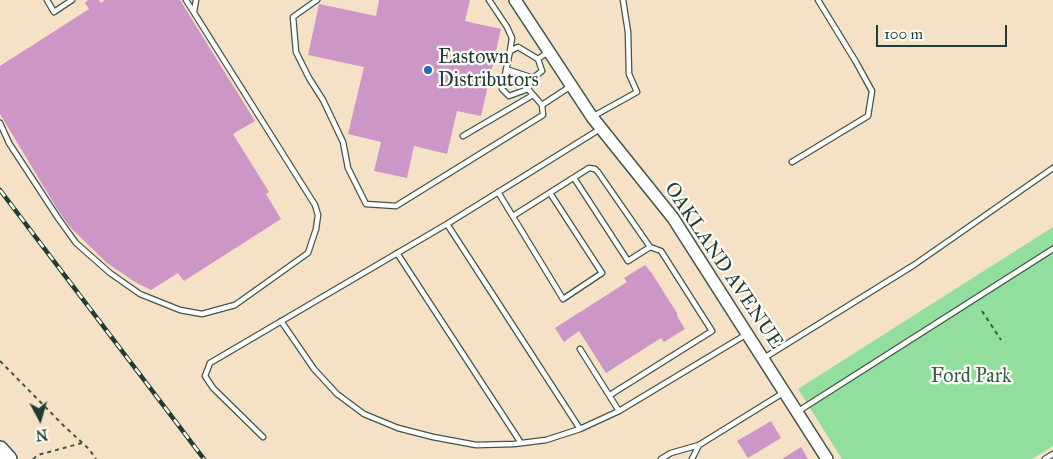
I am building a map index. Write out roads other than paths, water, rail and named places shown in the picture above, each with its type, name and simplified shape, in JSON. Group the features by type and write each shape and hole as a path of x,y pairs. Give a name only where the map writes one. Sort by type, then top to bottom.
{"highway":[{"path":"0,449 9,459"}],"street":[{"name":"OAKLAND AVENUE","path":"515,0 600,129 673,218 827,459"}],"lane":[{"path":"46,0 54,12 72,0"},
{"path":"0,123 9,143 76,243 110,273 140,294 180,310 202,314 235,305 308,254 316,229 318,215 315,205 186,0"},
{"path":"194,12 196,0"},
{"path":"317,0 293,17 296,52 323,100 342,142 348,168 366,204 396,206 543,115 542,106 528,89"},
{"path":"489,0 512,38 502,89 509,96 528,89 533,78 542,71 538,59 518,47 510,50"},
{"path":"592,117 637,92 629,74 628,32 623,0"},
{"path":"792,162 868,116 872,91 818,0"},
{"path":"538,59 548,52"},
{"path":"506,69 533,78"},
{"path":"542,106 571,86"},
{"path":"463,136 533,95"},
{"path":"263,437 213,388 205,376 210,362 447,224 600,129"},
{"path":"513,216 590,168 594,169 650,247 661,251 712,331 610,395"},
{"path":"762,359 914,265 1053,168"},
{"path":"574,178 628,261 650,247"},
{"path":"498,192 564,298 602,273 550,193"},
{"path":"447,224 580,429"},
{"path":"797,412 1053,249"},
{"path":"397,253 521,443"},
{"path":"281,320 314,369 338,394 364,414 398,428 433,438 476,445 546,440 580,429 619,411 746,334"},
{"path":"580,349 619,411"},
{"path":"661,459 671,453 699,445 784,392"},
{"path":"692,459 699,445"},
{"path":"1045,459 1053,454"}],"railway":[{"path":"0,190 204,459"}],"place":[{"name":"Eastown Distributors","path":"428,70"}],"park label":[{"name":"Ford Park","path":"971,377"}]}
